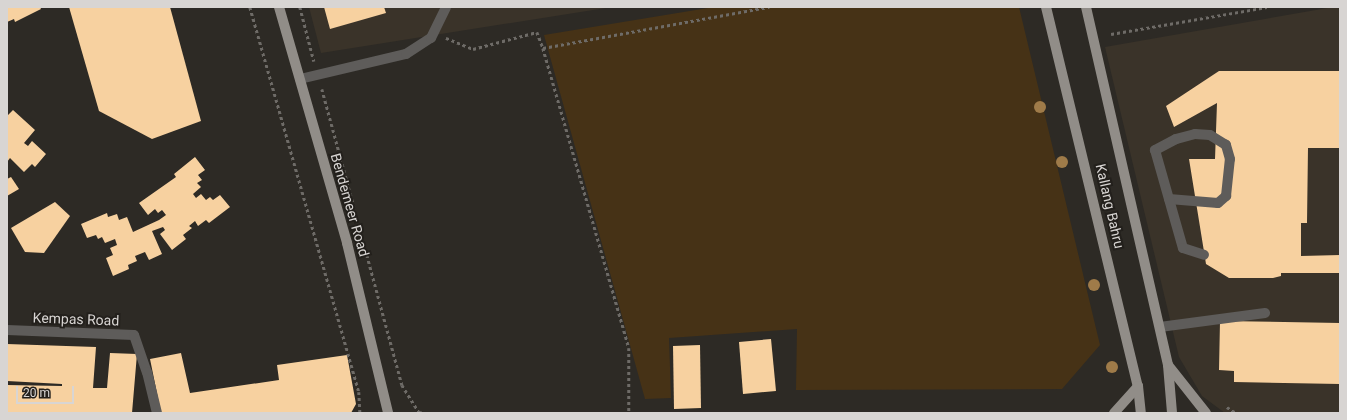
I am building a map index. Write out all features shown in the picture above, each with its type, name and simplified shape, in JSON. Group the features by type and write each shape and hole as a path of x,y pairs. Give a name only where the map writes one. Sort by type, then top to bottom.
{"main road":[{"name":"Bendemeer Road","path":"279,7 357,279 388,413"},
{"name":"Kallang Bahru","path":"1047,7 1138,386 1141,413"},
{"name":"Kallang Bahru","path":"1086,7 1160,327 1168,365 1172,413"},
{"path":"1168,365 1206,413"},
{"path":"1114,413 1138,386"}],"street":[{"path":"300,79 406,54 431,38 446,7"},
{"path":"1169,199 1218,203 1226,196 1230,159 1226,145 1210,135 1195,134 1176,139 1155,150 1169,199 1183,248 1204,255"},
{"path":"1160,327 1265,313"},
{"name":"Kempas Road","path":"7,330 134,335 148,372 158,413"}],"path":[{"path":"250,7 359,392 360,413"},
{"path":"300,7 355,210"},
{"path":"543,48 769,7"},
{"path":"1111,34 1267,7"},
{"path":"434,32 472,49 538,32 629,348 629,413"},
{"path":"365,248 402,385 419,412 424,413"},
{"path":"1228,407 1236,413"}],"shaded area":[{"path":"309,7 612,7 321,53"},
{"path":"714,7 1019,7 1100,345 1062,389 796,390 797,329 669,338 671,398 645,399 544,35"},
{"path":"1340,7 1340,413 1225,413 1202,396 1179,357 1105,47"}],"building":[{"path":"7,7 40,7 41,9 15,22 14,19 7,22"},
{"path":"69,7 170,7 201,121 152,139 99,111"},
{"path":"324,7 384,7 386,13 330,29"},
{"path":"1219,71 1340,71 1340,148 1308,148 1307,223 1301,223 1301,256 1340,255 1340,273 1281,273 1281,276 1273,278 1229,278 1206,264 1189,159 1215,159 1217,103 1174,127 1166,106"},
{"path":"13,110 35,130 24,143 28,146 32,141 46,154 35,167 32,164 24,172 10,158 7,162 7,116"},
{"path":"195,157 205,170 198,175 202,180 197,183 201,187 193,194 196,198 201,194 206,200 210,197 213,200 220,195 230,207 209,223 206,220 198,226 195,221 189,226 192,228 183,235 186,239 172,250 160,234 165,230 163,227 152,231 162,254 149,260 145,252 135,256 137,261 128,265 129,269 113,276 106,258 113,255 110,248 117,245 115,239 105,243 102,237 98,239 96,235 87,238 81,224 107,213 108,217 117,214 119,220 127,217 133,232 159,220 166,215 162,210 158,213 155,209 148,215 139,203 176,177 174,174"},
{"path":"11,177 19,189 7,196 7,179"},
{"path":"55,202 70,216 44,253 25,252 11,228"},
{"path":"1220,321 1340,323 1340,384 1234,382 1234,371 1219,370"},
{"path":"771,339 776,391 743,394 739,342"},
{"path":"7,344 96,347 93,388 107,388 110,353 137,354 132,413 7,413 7,385 62,386 62,384 7,381"},
{"path":"700,345 701,408 674,409 673,346"},
{"path":"181,353 190,393 279,380 277,365 347,355 356,404 351,413 161,413 150,359"}]}
